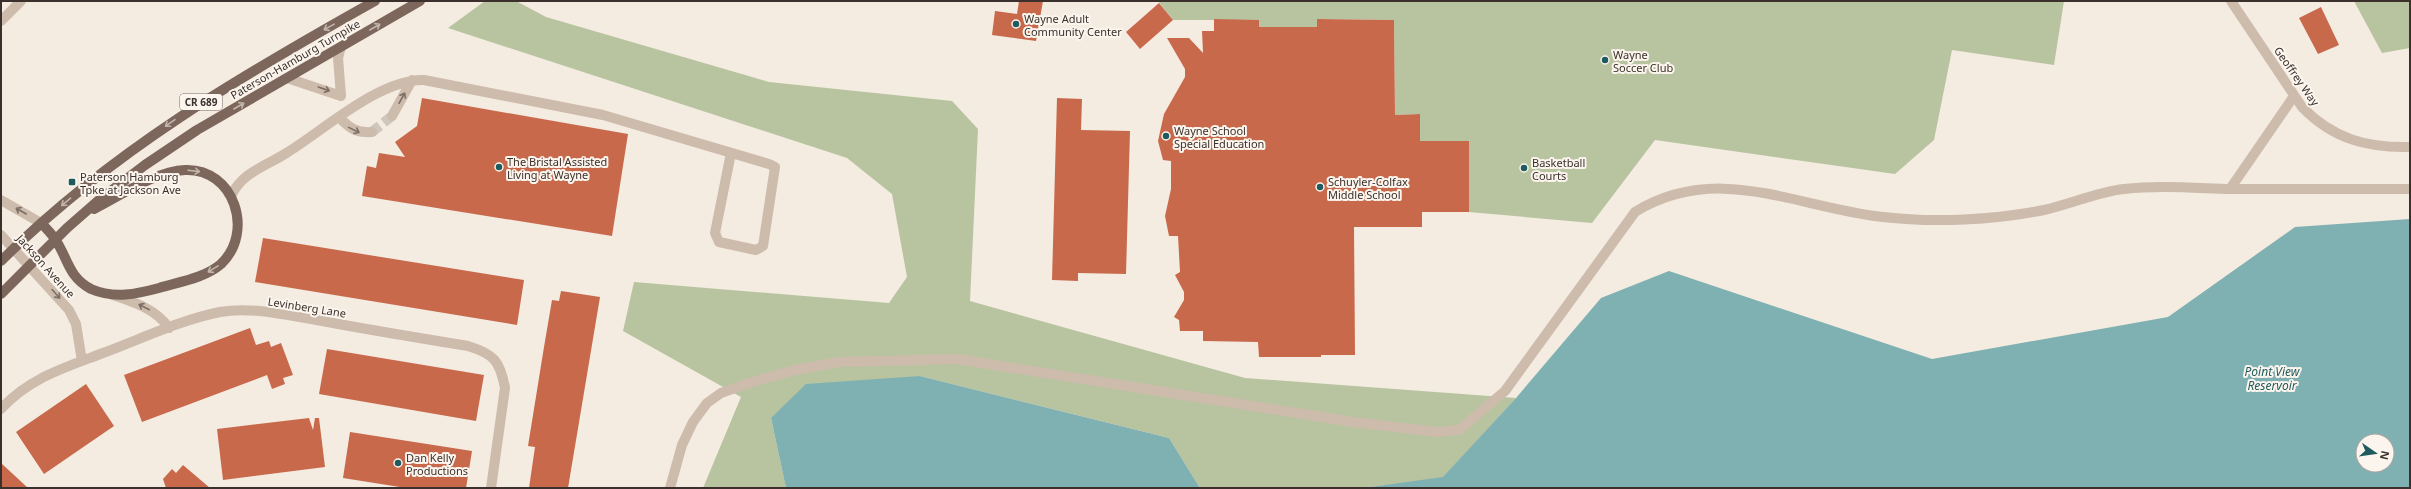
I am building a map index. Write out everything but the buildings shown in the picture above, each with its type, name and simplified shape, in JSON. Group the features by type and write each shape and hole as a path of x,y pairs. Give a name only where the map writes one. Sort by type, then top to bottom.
{"main road":[{"name":"Paterson-Hamburg Turnpike","path":"1,261 41,223 124,155 182,114 260,65 375,1"},
{"name":"Paterson-Hamburg Turnpike","path":"1,294 55,239 81,216 151,160 197,130 420,1"},
{"path":"81,216 165,174 183,170 194,170 213,177 220,182 231,196"},
{"name":"Jackson Avenue","path":"41,223 55,239 74,278 92,289 112,295 136,295 203,274 221,264 232,248 237,230 235,203 231,196"}],"street":[{"path":"1,21 21,1"},
{"name":"Geoffrey Way","path":"2231,1 2294,96 2316,121 2333,133 2373,146 2410,148"},
{"path":"341,46 338,58 341,96 351,109"},
{"path":"287,78 341,96"},
{"path":"392,116 412,80"},
{"path":"231,196 235,189 251,172 288,153 351,109 392,87 412,80 484,90 603,115 731,153 775,167 763,246 756,250 719,242 715,233 731,153"},
{"path":"2230,189 2294,96"},
{"path":"339,117 348,127 359,133 372,132"},
{"path":"670,488 682,445 693,422 708,402 721,394 752,382 795,370 839,362 957,359 1353,422 1437,432 1458,430 1505,391 1635,212 1655,199 1685,190 1715,188 1764,192 1862,214 1914,219 2013,216 2053,208 2122,189 2150,187 2230,189 2410,189"},
{"name":"Jackson Avenue","path":"1,200 41,223"},
{"name":"Jackson Avenue","path":"1,235 69,310 76,324 82,361"},
{"path":"112,295 148,309 162,318 169,328"},
{"name":"Levinberg Lane","path":"1,409 16,392 31,383 82,361 169,328 196,318 221,312 261,311 468,346 483,350 494,358 502,372 505,388 491,488"}],"green space":[{"path":"485,1 516,1 546,17 769,82 952,101 978,129 970,301 1245,378 1516,398 1443,478 1363,488 1200,488 1169,438 920,376 771,418 786,488 703,488 741,397 623,331 634,282 889,303 907,277 892,194 847,158 448,28"},
{"path":"1158,1 2064,1 2054,65 1952,50 1934,140 1895,174 1655,140 1592,223 1469,212 1469,141 1420,141 1419,114 1395,115 1394,20 1317,19 1317,27 1259,27 1259,20 1173,20"},
{"path":"2354,1 2410,1 2410,48 2382,53"}],"water":[{"name":"Point View Reservoir","path":"2410,219 2410,488 1363,488 1443,477 1516,398 1601,298 1669,271 1932,359 2168,317 2295,227"},
{"path":"920,376 1169,438 1200,488 786,488 771,418 806,384"}],"tunnel":[{"path":"372,132 392,116"}],"place":[{"name":"Wayne Adult Community Center","path":"1016,24"},
{"name":"Wayne Soccer Club","path":"1605,60"},
{"name":"Wayne School Special Education","path":"1166,136"},
{"name":"The Bristal Assisted Living at Wayne","path":"499,167"},
{"name":"Basketball Courts","path":"1524,168"},
{"name":"Paterson Hamburg Tpke at Jackson Ave","path":"72,182"},
{"name":"Schuyler-Colfax Middle School","path":"1320,187"},
{"name":"Dan Kelly Productions","path":"398,463"}]}
